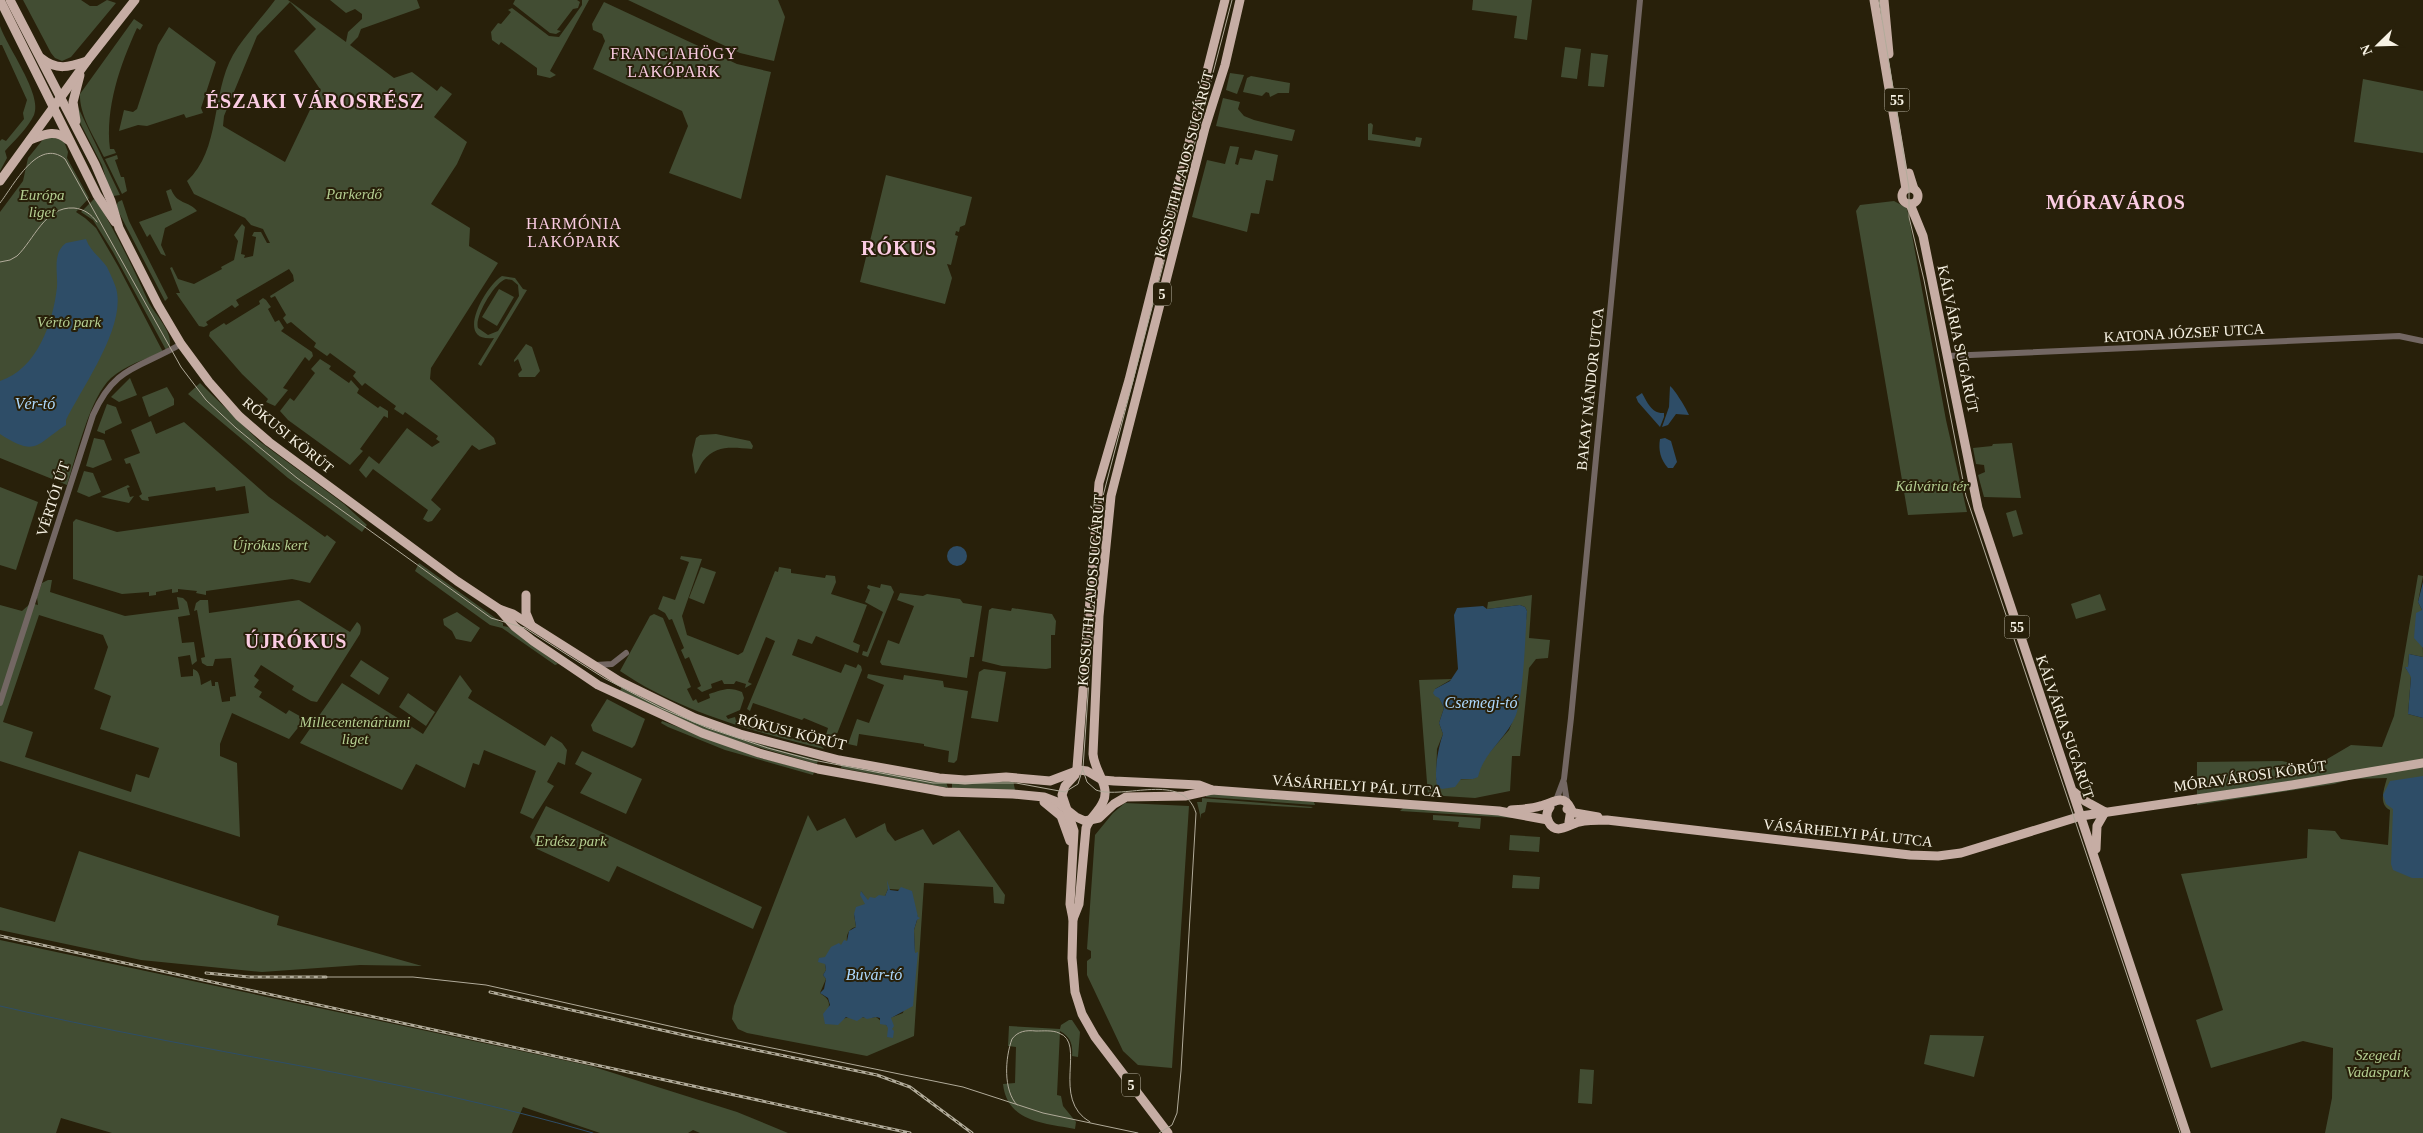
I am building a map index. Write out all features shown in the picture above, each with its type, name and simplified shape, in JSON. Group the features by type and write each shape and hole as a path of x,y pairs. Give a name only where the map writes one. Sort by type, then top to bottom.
{"main road":[{"name":"RÓKUSI KÖRÚT","path":"0,0 71,144 106,210 119,228 161,310 182,344 219,394 259,434 416,551 499,610 513,626 549,653 598,685 702,733 759,753 818,769 928,790 1034,796 1051,800 1076,818 1089,820"},
{"name":"RÓKUSI KÖRÚT","path":"10,0 80,135 111,201 119,228"},
{"path":"0,181 84,64 135,0"},
{"name":"KOSSUTH LAJOS SUGÁRÚT","path":"1168,1133 1095,1037 1082,1014 1075,992 1072,958 1073,919 1070,904 1073,827 1063,801 1063,792 1076,770 1099,483 1129,380 1225,0"},
{"name":"KOSSUTH LAJOS SUGÁRÚT","path":"1073,919 1079,904 1083,841 1089,820 1104,801 1106,792 1095,767 1093,754 1099,616 1111,496 1205,128 1225,65 1240,0"},
{"name":"KÁLVÁRIA SUGÁRÚT","path":"1874,0 1910,189 1917,194 1914,202 1978,508 2186,1133"},
{"name":"KÁLVÁRIA SUGÁRÚT","path":"1884,0 1888,46 1910,189"},
{"path":"39,55 48,63 59,68 84,64"},
{"path":"80,135 73,104 84,64"},
{"path":"30,140 53,132 63,135 71,144"},
{"name":"KÁLVÁRIA SUGÁRÚT","path":"1910,189 1902,194 1902,199 1914,202"},
{"path":"99,197 102,200 111,201 106,210"},
{"path":"526,595 526,613 531,626"},
{"name":"RÓKUSI KÖRÚT","path":"499,610 513,614 591,664 648,696 715,726 831,758 938,778 965,780 1006,777 1050,781 1076,770"},
{"path":"513,614 513,626"},
{"name":"MÓRAVÁROSI KÖRÚT","path":"2081,816 2292,785 2423,763"},
{"path":"1076,770 1087,771 1102,780"},
{"name":"VÁSÁRHELYI PÁL UTCA","path":"1102,780 1199,785 1212,790"},
{"name":"VÁSÁRHELYI PÁL UTCA","path":"1089,820 1099,818 1114,804 1126,797 1185,796 1212,790 1528,812 1558,808 1599,815 1607,820"},
{"path":"2072,790 2085,801 2105,812 2096,826 2096,859"},
{"path":"1034,796 1051,806 1061,816 1069,834 1073,861"},
{"path":"1558,808 1569,822"},
{"name":"VÁSÁRHELYI PÁL UTCA","path":"1558,808 1553,827 1560,829 1589,821 1607,820 1924,856 1961,853 2081,816"},
{"name":"VÁSÁRHELYI PÁL UTCA","path":"1558,808 1560,825 1578,819 1589,821"}],"street":[{"name":"BAKAY NÁNDOR UTCA","path":"1558,808 1564,780 1640,0"},
{"name":"KATONA JÓZSEF UTCA","path":"1947,356 2399,336 2423,341"},
{"name":"VÉRTÓI ÚT","path":"0,703 93,415 102,395 122,374 182,344"},
{"path":"591,664 612,664 626,653"}],"green space":[{"path":"23,0 81,0 90,6 97,6 107,0 116,3 71,57 62,61 55,58 51,53"},
{"name":"Parkerdő","path":"275,0 288,0 346,42 348,32 362,19 362,14 355,9 346,13 330,0 417,0 420,8 361,29 358,37 350,45 394,78 412,72 437,91 441,86 452,94 434,117 467,142 457,164 431,204 470,228 469,246 498,263 431,368 430,379 494,438 496,444 479,450 472,445 431,500 441,509 432,521 428,522 423,519 428,510 373,469 366,478 359,470 369,456 379,464 407,428 432,447 440,442 436,439 438,436 405,412 403,415 394,409 396,406 365,383 362,386 353,376 356,372 330,353 327,356 314,347 316,343 291,322 287,324 283,318 286,315 275,296 271,298 270,296 294,281 289,269 236,300 239,305 235,308 232,305 206,322 208,325 204,327 199,326 176,293 180,293 170,268 172,267 178,279 194,284 222,269 221,267 234,260 238,241 234,235 242,224 245,227 241,254 245,255 244,258 253,256 256,237 252,236 254,232 261,232 267,243 270,243 263,229 251,225 245,218 194,194 187,181 198,168 211,138 221,87 233,55","holes":["290,2 316,29 294,51 320,89 285,162 223,126 224,116 257,36"]},
{"path":"515,0 577,0 580,2 578,8 573,9 557,30 561,31 556,34 550,33 513,4"},
{"path":"582,0 589,0 550,71 556,75 550,78 537,75 537,68 501,42 499,45 492,40 491,32 498,23 501,24 511,12 508,10 512,8 549,36 559,37 582,5"},
{"path":"628,0 778,0 785,17 774,61 740,53"},
{"path":"1473,0 1532,0 1527,40 1514,38 1517,16 1472,10"},
{"path":"604,2 737,64 771,72 741,199 669,173 688,126 682,111 593,69 605,41 602,34 593,30 592,24"},
{"path":"134,19 143,25 140,30 137,28 125,57 112,102 109,134 110,149 114,149 116,153 104,157 85,118 80,102 80,94"},
{"path":"0,26 29,84 35,106 34,115 28,125 5,151 7,158 0,171 0,141 2,139 6,141 24,119 23,113 27,100 2,45 0,45"},
{"path":"169,27 216,62 201,108 203,113 186,118 184,114 147,126 138,125 119,131 124,110 133,112 137,109 158,45"},
{"path":"1565,47 1581,49 1577,79 1561,77"},
{"path":"1591,53 1608,55 1604,87 1588,86"},
{"path":"1230,73 1244,75 1237,94 1226,90"},
{"path":"1251,76 1290,83 1289,93 1278,93 1270,97 1269,93 1266,92 1262,96 1243,92 1247,78"},
{"path":"2363,79 2423,91 2423,153 2354,142"},
{"path":"1223,98 1240,102 1238,109 1244,116 1295,130 1292,141 1216,126"},
{"path":"77,105 120,195 113,196 110,192 102,165 76,115"},
{"path":"1371,123 1373,125 1372,134 1415,141 1416,137 1422,138 1420,147 1368,140 1368,124"},
{"name":"Vértó park","path":"45,137 63,139 68,152 67,158 89,198 76,212 96,228 163,352 123,369 103,387 84,428 67,485 0,458 0,212 23,181 28,158"},
{"path":"1230,146 1239,147 1235,164 1238,165 1240,158 1252,160 1255,150 1278,155 1273,181 1266,180 1259,214 1251,213 1247,232 1192,217 1207,160 1225,164"},
{"path":"117,155 118,159 115,160 121,177 124,177 127,191 122,194 105,159"},
{"path":"886,175 972,197 965,225 960,227 959,232 956,231 955,235 958,236 951,265 947,264 952,278 945,304 860,282"},
{"path":"171,189 176,198 197,211 165,228 161,245 166,256 161,254 150,234 147,237 139,222 172,210 166,191"},
{"path":"95,198 123,248 148,301 168,334 170,345 166,350 113,252 93,220 81,212"},
{"path":"122,200 129,221 168,298 165,301 116,207 118,202"},
{"name":"Kálvária tér","path":"1894,201 1907,208 1946,420 1967,512 1908,515 1856,211 1860,205"},
{"path":"502,276 515,278 523,289 527,290 481,366 478,364 494,338 482,337 475,332 474,323 482,300","holes":["506,279 512,280 518,285 519,296 498,331 488,335 478,328 482,308 496,286"]},
{"path":"499,289 514,297 497,326 482,317"},
{"path":"263,298 271,307 268,309 275,322 279,320 284,328 281,331 312,352 313,356 309,361 305,357 283,388 288,390 275,406 266,402 268,399 242,374 209,336 210,332 224,323 226,325 260,304 259,301"},
{"path":"526,344 532,347 540,371 535,377 519,377 518,374 522,370 518,359 514,362"},
{"path":"320,359 331,366 329,369 349,383 351,380 359,389 357,393 378,408 380,406 388,411 388,418 384,416 360,449 363,451 350,465 288,420 280,411 290,398 294,401 315,373 311,369"},
{"path":"130,378 137,395 119,402 111,397"},
{"path":"200,383 259,441 344,504 367,525 362,532 288,478 188,394"},
{"path":"167,387 174,399 174,405 149,417 142,397"},
{"path":"107,404 116,407 122,423 105,431 105,434 97,431"},
{"name":"Újrókus kert","path":"151,421 156,434 184,422 269,497 325,537 327,535 336,542 310,583 292,579 206,591 206,595 196,593 197,591 178,589 178,592 172,593 172,589 156,592 156,595 149,596 149,592 122,594 73,579 73,522 76,519 117,532 249,513 245,486 216,491 215,487 148,497 149,501 142,500 139,496 142,494 130,463 126,464 124,459 140,453 131,430"},
{"path":"716,434 750,441 753,446 752,449 720,449 703,461 695,474 692,455 696,438 700,435"},
{"path":"94,438 104,440 112,460 93,468 86,466"},
{"path":"2012,443 2021,498 1984,497 1978,475 1985,472 1984,465 1976,464 1973,448"},
{"path":"84,471 93,473 101,492 89,497 77,492"},
{"path":"128,485 130,487 127,488 130,497 134,496 129,503 101,497"},
{"path":"0,487 38,502 16,570 0,565"},
{"path":"2016,510 2023,534 2013,537 2006,513"},
{"path":"681,556 702,559 682,616 687,635 738,655 743,652 775,571 778,572 779,567 791,569 791,573 825,578 826,575 835,576 836,582 831,594 867,605 853,642 860,645 858,653 816,636 812,644 798,639 792,655 841,673 845,664 856,668 858,664 861,666 862,670 835,739 826,735 828,728 804,718 802,720 753,703 750,711 747,709 775,641 766,637 748,682 752,684 745,688 746,684 736,681 734,684 724,684 722,680 711,684 712,688 702,692 697,688 701,686 689,657 685,659 681,650 684,648 672,619 669,620 665,613 658,609 663,596 675,600 689,562 680,559"},
{"path":"419,563 503,623 503,626 508,627 558,664 555,665 502,628 490,625 415,571"},
{"path":"701,567 716,572 704,604 689,598"},
{"name":"Szegedi Vadaspark","path":"2418,575 2423,576 2418,602 2422,610 2423,657 2409,654 2408,667 2405,667 2411,676 2408,714 2423,718 2423,1133 2325,1133 2332,1098 2333,1048 2303,1041 2211,1068 2196,1020 2223,1010 2181,874 2307,858 2308,829 2335,831 2341,839 2388,845 2390,810 2386,807 2383,800 2387,778 2352,779 2334,784 2197,805 2197,762 2282,761 2301,765 2317,765 2351,745 2382,747 2394,716"},
{"path":"52,580 50,592 125,616 179,609 177,597 183,598 187,602 190,615 178,617 182,643 194,642 197,661 192,665 190,655 178,657 181,677 193,676 193,669 200,677 201,685 211,680 212,686 215,686 215,682 218,682 222,702 230,701 230,697 236,696 231,658 215,659 213,666 207,666 202,663 201,658 205,657 197,610 194,611 196,603 200,600 208,600 209,613 299,600 350,632 357,622 361,630 317,702 311,701 292,690 294,686 261,665 254,676 259,680 254,687 262,692 259,697 286,714 289,710 305,719 289,739 232,713 220,744 220,756 237,763 240,837 0,761 0,605 22,611 31,603 38,605 37,597 42,583","holes":["39,615 103,635 108,647 94,689 111,696 100,729 159,748 149,778 136,774 131,792 25,757 33,732 3,722"]},
{"path":"881,584 891,586 894,592 868,657 862,655 863,651 867,652 883,612 865,602 870,590 867,588 868,585 880,588"},
{"path":"900,593 923,596 927,594 960,599 963,603 982,606 974,657 970,657 967,678 882,665 880,662 888,640 899,644 914,606 897,600"},
{"path":"2100,594 2106,610 2076,619 2071,604"},
{"path":"1532,595 1529,638 1550,640 1548,658 1536,659 1529,668 1520,756 1512,756 1510,791 1475,798 1428,795 1419,680 1452,679 1435,689 1444,708 1439,723 1443,734 1437,749 1436,780 1473,779 1481,762 1509,730 1516,713 1527,611 1525,607 1520,605 1487,609 1488,602"},
{"path":"992,608 1011,611 1012,608 1052,614 1056,621 1055,635 1051,635 1051,668 1002,666 982,661 989,610"},
{"path":"457,612 480,628 471,642 456,639 452,631 444,625 443,619"},
{"path":"654,614 663,618 691,687 687,689 693,701 696,699 698,703 710,698 709,694 722,690 737,690 742,692 744,698 740,710 726,716 728,719 735,717 736,721 814,743 824,749 745,728 719,719 667,698 620,671 650,616"},
{"path":"361,660 389,678 379,695 350,676"},
{"path":"984,669 1006,672 998,722 971,718 979,672"},
{"path":"868,674 903,680 904,675 943,681 944,687 968,691 957,760 954,763 948,762 949,751 924,746 924,744 859,734 857,746 848,744 857,719 869,723 884,685 867,678"},
{"name":"Millecentenáriumi liget","path":"460,675 472,691 468,698 545,746 551,736 562,743 567,750 565,765 558,762 547,782 554,786 533,819 520,813 536,771 484,750 479,765 473,763 465,788 416,764 402,790 300,743 342,683 423,734"},
{"path":"622,687 669,710 718,730 818,760 817,764 716,735 620,691"},
{"path":"408,693 435,712 426,726 399,707"},
{"path":"607,699 645,719 635,745 632,748 593,731 591,725"},
{"path":"662,721 761,758 814,772 813,775 725,750 668,727 661,723"},
{"path":"582,751 642,779 626,814 580,793 592,773 575,764"},
{"path":"842,764 946,782 948,788 841,768"},
{"path":"1013,780 1015,790 952,788 952,783"},
{"path":"1206,793 1314,802 1315,805 1206,797"},
{"path":"1202,798 1313,807 1207,802 1205,812 1201,814 1201,819 1197,802 1202,802"},
{"path":"1125,803 1189,806 1172,1068 1138,1065 1123,1051 1087,975 1087,961 1091,958 1091,951 1087,949 1095,835 1113,813"},
{"name":"Erdész park","path":"546,806 762,907 753,929 617,866 609,882 537,849 530,837"},
{"path":"1404,807 1500,813 1514,818 1400,811"},
{"path":"808,815 817,831 845,818 856,838 885,823 887,831 895,841 923,829 933,845 959,830 1005,895 1004,904 994,903 993,887 924,883 914,1036 867,1056 747,1033 738,1029 732,1019 734,1006","holes":["888,889 905,890 918,917 914,930 915,954 903,1013 890,1018 891,1029 876,1017 850,1017 841,1020 828,1010 828,1000 820,993 826,979 823,975 826,970 825,964 847,941 850,930 856,927 854,914 866,904 861,891 868,901 885,896"]},
{"path":"1433,815 1481,818 1480,829 1458,827 1459,822 1433,820"},
{"path":"1510,835 1540,837 1539,852 1509,850"},
{"path":"79,851 279,916 277,925 422,966 360,965 262,972 141,960 0,930 0,907 55,922"},
{"path":"1513,875 1540,877 1539,889 1512,888"},
{"path":"0,940 591,1066 737,1112 788,1133 700,1133 693,1130 688,1133 600,1133 523,1107 512,1133 112,1133 61,1118 56,1133 0,1133"},
{"path":"1072,1020 1080,1032 1078,1057 1072,1056 1070,1042 1067,1036 1060,1031 1057,1095 1061,1096 1063,1106 1076,1122 1075,1129 1040,1122 1019,1113 1006,1097 1003,1084 1015,1083 1016,1047 1008,1046 1009,1026 1060,1029 1061,1025"},
{"path":"1930,1035 1984,1036 1974,1077 1924,1064"},
{"path":"1580,1069 1594,1070 1592,1104 1578,1103"}],"water":[{"name":"Vér-tó","path":"86,239 107,267 116,288 118,303 115,320 101,356 66,420 66,425 36,446 22,445 0,434 0,381 13,375 24,366 41,343 52,315 57,287 57,257 62,247 66,243"},
{"path":"1670,386 1689,415 1676,414 1668,425 1662,427 1669,407"},
{"path":"1642,393 1648,404 1656,412 1664,413 1660,427 1638,402 1636,397"},
{"path":"1665,438 1671,441 1677,462 1673,468 1668,468 1661,455 1660,439"},
{"path":"953,546 961,546 967,552 967,560 961,566 953,566 947,560 947,552"},
{"path":"2423,582 2423,648 2414,638 2416,613 2422,610 2418,602"},
{"name":"Csemegi-tó","path":"1520,605 1525,607 1527,611 1522,679 1516,715 1507,732 1485,760 1478,777 1461,779 1455,787 1442,789 1437,786 1436,767 1443,734 1439,723 1444,708 1439,698 1433,693 1435,689 1450,681 1458,669 1454,615 1457,608 1483,606 1487,609"},
{"path":"2409,654 2423,657 2423,718 2408,714 2411,677 2405,667 2408,667"},
{"path":"2423,776 2423,878 2412,878 2393,870 2391,864 2393,809 2386,804 2383,795 2390,781"},
{"name":"Búvár-tó","path":"887,880 890,890 898,891 901,887 912,891 918,917 920,918 917,920 914,930 915,953 918,952 913,1006 891,1018 894,1026 892,1029 894,1031 893,1038 887,1037 888,1028 886,1025 880,1024 880,1018 876,1017 867,1019 863,1017 857,1021 846,1017 838,1025 825,1024 823,1014 830,1005 828,998 820,993 824,989 826,979 823,975 826,970 825,964 818,962 819,958 825,957 831,947 839,943 841,945 844,940 847,941 849,931 856,927 854,914 856,907 865,904 860,895 861,891 868,900 870,897 885,896 888,889"}],"waterway":[{"path":"0,1006 148,1037 372,1080 520,1113 593,1133"}],"tram line":[{"path":"0,203 20,175 36,159 45,154 55,154 65,159 181,367 206,400 236,428 297,478 491,618 525,628 604,678 661,708 708,728 768,748 813,760 933,783 1016,783 1065,792 1078,784 1083,768 1103,496 1232,0"},
{"path":"1879,0 1909,188 1909,217 1924,280 1966,496 2180,1133"},
{"path":"0,262 17,256 41,225 55,212 64,209 81,209 97,222"},
{"path":"1083,770 1087,782 1096,790 1108,792 1166,790 1179,793 1189,800 1196,813 1177,1113 1172,1125 1159,1133"},
{"path":"326,977 413,977 486,985 723,1038 963,1087 1043,1113 1138,1133"},
{"path":"1017,1105 1012,1099 1007,1083 1008,1055 1012,1039 1017,1034 1026,1031 1057,1032 1067,1039 1070,1048 1072,1100 1078,1112 1090,1122"}],"railway":[{"path":"0,936 910,1133"},
{"path":"206,973 249,977 326,977"},
{"path":"490,992 877,1075 910,1087 972,1133"}],"district":[{"name":"FRANCIAHÖGY LAKÓPARK","path":"674,62"},
{"name":"ÉSZAKI VÁROSRÉSZ","path":"315,101"},
{"name":"MÓRAVÁROS","path":"2116,202"},
{"name":"HARMÓNIA LAKÓPARK","path":"574,232"},
{"name":"RÓKUS","path":"899,248"},
{"name":"ÚJRÓKUS","path":"296,641"}],"park label":[{"name":"Európa liget","path":"42,204"}]}
